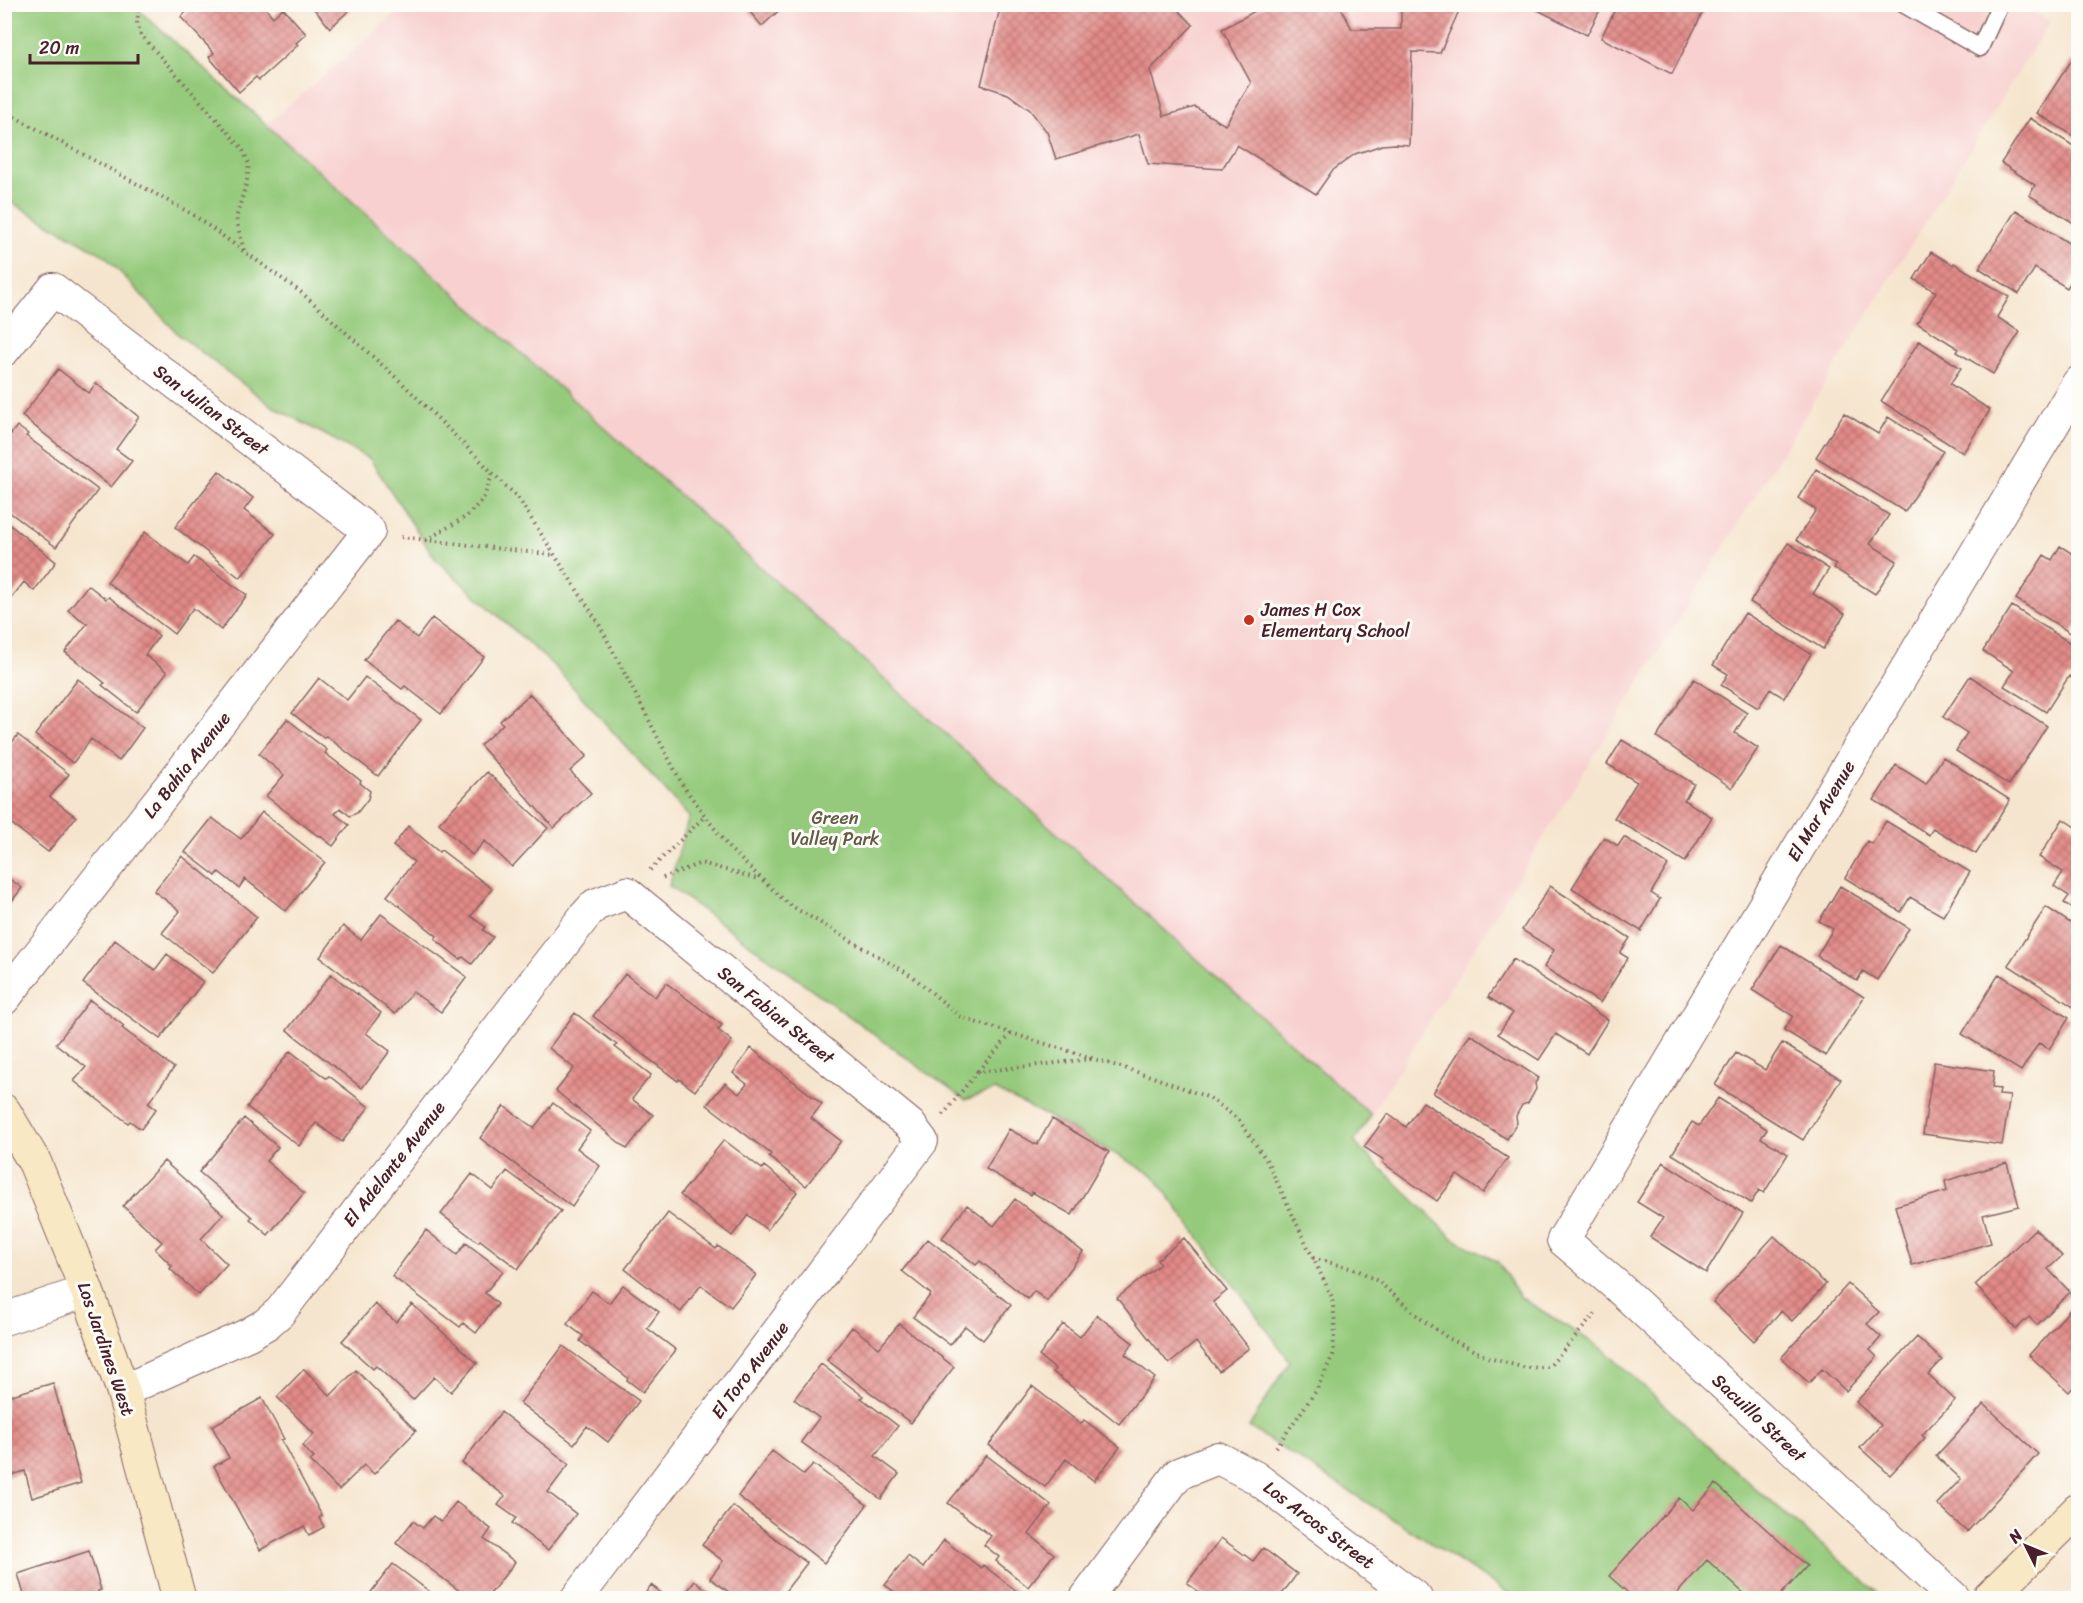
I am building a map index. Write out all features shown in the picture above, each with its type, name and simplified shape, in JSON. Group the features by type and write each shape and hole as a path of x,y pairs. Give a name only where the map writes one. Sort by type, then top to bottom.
{"street":[{"name":"San Julian Street","path":"4,350 53,289 369,531"},
{"name":"El Mar Avenue","path":"1563,1240 2079,383"},
{"name":"La Bahia Avenue","path":"4,999 369,531"},
{"name":"San Fabian Street","path":"627,892 910,1125 922,1141"},
{"name":"El Adelante Avenue","path":"123,1391 249,1334 267,1324 280,1312 584,917 595,905 627,892"},
{"name":"Los Jardines West","path":"4,1111 35,1163 87,1291 123,1391 179,1599"},
{"name":"El Toro Avenue","path":"577,1599 922,1141"},
{"name":"Sacuillo Street","path":"1563,1240 1617,1286 1954,1599"},
{"path":"4,1319 87,1291"},
{"name":"Los Arcos Street","path":"1086,1599 1178,1474 1218,1458 1255,1477 1416,1599"},
{"path":"1989,1599 2079,1510"}],"lane":[{"path":"1904,4 1980,48 2000,4"}],"path":[{"path":"139,4 137,24 141,35 242,148 249,164 247,182 236,218 244,252"},
{"path":"4,111 192,214 302,293 401,382 518,498 599,624 683,786 729,848 788,904 912,976 962,1018 1095,1059 1210,1098 1239,1120 1267,1161 1332,1297 1335,1323 1333,1355 1316,1391 1255,1477"},
{"path":"424,541 467,516 483,499 493,473"},
{"path":"369,531 424,541 555,555"},
{"path":"627,892 705,816"},
{"path":"627,892 701,863 761,880"},
{"path":"922,1141 1012,1033"},
{"path":"978,1072 1095,1059"},
{"path":"1313,1258 1357,1270 1378,1281 1420,1318 1448,1338 1489,1358 1526,1368 1549,1367 1576,1338 1617,1286"}],"shaded area":[{"name":"James H Cox Elementary School","path":"2019,4 2050,21 1371,1115 266,125 406,5"}],"green space":[{"name":"Green Valley Park","path":"5,5 133,5 1371,1115 1354,1142 1454,1239 1498,1262 1520,1297 1603,1349 1751,1485 1884,1598 1516,1598 1249,1427 1290,1361 1153,1175 1053,1119 995,1090 965,1100 669,886 689,817 555,667 436,560 370,459 272,406 179,335 104,255 5,199"}],"building":[{"path":"195,4 262,4 273,17 283,8 306,34 296,43 298,45 259,80 256,77 239,92 209,57 214,53 181,17"},
{"path":"310,4 356,4 330,28"},
{"path":"743,4 786,4 762,26"},
{"path":"1001,4 1172,4 1193,25 1150,70 1164,116 1195,107 1225,125 1251,83 1222,29 1268,4 1339,4 1352,29 1401,29 1401,4 1462,4 1440,53 1412,52 1409,145 1382,145 1355,154 1332,171 1316,194 1237,145 1222,169 1148,164 1139,134 1056,159 1047,132 1030,110 1008,94 981,85"},
{"path":"1526,4 1603,4 1587,35"},
{"path":"1618,4 1707,4 1672,74 1601,38"},
{"path":"2071,61 2078,65 2078,139 2037,113"},
{"path":"2030,118 2078,149 2078,226 2029,195 2035,185 2001,163"},
{"path":"2016,210 2078,249 2078,270 2067,288 2035,268 2019,294 1979,268"},
{"path":"1931,252 1953,265 1954,263 2009,297 1997,317 2020,332 1993,374 1957,352 1959,349 1917,323 1936,292 1914,279"},
{"path":"1919,341 1961,368 1950,384 1990,410 1963,453 1881,401"},
{"path":"58,369 89,393 96,383 139,417 116,449 132,461 111,487 22,416"},
{"path":"1844,413 1878,434 1888,417 1943,451 1905,512 1816,457"},
{"path":"17,426 28,434 26,436 98,490 56,547 4,508 4,443"},
{"path":"1816,469 1889,515 1870,544 1897,561 1875,594 1834,568 1836,565 1796,540 1816,510 1798,498"},
{"path":"219,471 253,498 244,510 275,534 240,578 175,527"},
{"path":"5,521 56,562 34,591 24,582 8,602 5,600"},
{"path":"145,532 188,565 194,557 247,595 221,630 193,608 174,634 107,582"},
{"path":"1788,543 1829,569 1813,594 1845,614 1823,649 1750,602"},
{"path":"2060,546 2076,556 2078,552 2078,624 2072,634 2016,599 2044,555 2052,560"},
{"path":"88,585 106,599 109,597 159,636 145,655 167,672 136,712 102,685 105,683 65,652 87,624 68,610"},
{"path":"2012,606 2078,648 2078,682 2069,676 2046,712 2004,686 2014,671 1983,651"},
{"path":"1745,613 1811,654 1784,698 1770,689 1758,708 1721,685 1728,674 1713,665"},
{"path":"432,618 484,657 441,714 405,686 402,689 364,660 395,621 417,638"},
{"path":"1970,676 2047,726 2009,785 1956,751 1967,733 1943,717"},
{"path":"365,677 421,720 378,776 292,713 319,678 347,700"},
{"path":"78,679 143,728 119,761 91,739 73,763 35,735"},
{"path":"1694,679 1747,713 1735,733 1758,748 1732,788 1657,737"},
{"path":"530,694 587,756 570,771 591,793 554,828 480,745 503,724 500,721"},
{"path":"287,719 327,750 325,753 361,781 360,783 370,791 368,799 357,813 350,816 340,808 335,814 349,825 333,846 266,796 284,775 259,754"},
{"path":"18,735 69,774 50,797 76,817 48,852 8,821 9,818 4,814 4,752"},
{"path":"1622,740 1694,784 1684,800 1712,817 1685,862 1614,818 1637,782 1607,764"},
{"path":"1943,757 2010,800 1976,854 1933,828 1929,835 1874,800 1896,765 1926,784"},
{"path":"487,772 548,828 512,867 485,841 472,855 439,823"},
{"path":"262,812 325,862 286,911 245,879 239,888 219,872 216,876 185,852 212,818 241,839"},
{"path":"2063,819 2078,829 2078,912 2064,903 2069,896 2054,886 2063,872 2039,857"},
{"path":"1886,821 1970,872 1943,916 1910,897 1901,912 1845,878 1867,841 1872,844"},
{"path":"408,826 439,852 441,850 492,889 471,916 485,927 483,930 493,937 472,964 463,957 460,959 435,939 437,936 387,896 414,862 393,846"},
{"path":"1604,837 1618,846 1624,837 1668,865 1651,893 1660,899 1641,931 1572,888"},
{"path":"182,856 257,917 213,973 162,933 180,911 154,891"},
{"path":"4,875 22,888 4,911"},
{"path":"1550,886 1630,938 1620,953 1628,958 1600,1003 1544,967 1554,950 1522,930"},
{"path":"1840,886 1909,928 1877,980 1863,971 1857,981 1817,956 1833,929 1819,921"},
{"path":"2046,907 2078,928 2078,1010 2008,965"},
{"path":"381,914 467,977 441,1012 413,992 395,1014 320,957 343,926 361,940"},
{"path":"115,940 155,970 167,954 203,982 160,1039 83,983"},
{"path":"1781,945 1864,997 1826,1056 1784,1030 1793,1016 1752,990"},
{"path":"1513,959 1608,1020 1587,1054 1556,1034 1539,1060 1498,1034 1513,1013 1488,997"},
{"path":"331,974 381,1013 366,1033 390,1051 362,1088 287,1030"},
{"path":"625,974 655,997 666,983 722,1025 718,1030 732,1041 695,1091 679,1079 678,1081 593,1016"},
{"path":"1999,974 2069,1018 2049,1049 2039,1043 2021,1071 1962,1034"},
{"path":"90,1000 174,1068 148,1103 156,1109 141,1129 130,1121 128,1123 74,1081 86,1067 56,1044"},
{"path":"575,1013 651,1075 632,1099 653,1115 627,1149 556,1091 574,1068 549,1048"},
{"path":"1470,1034 1539,1078 1528,1103 1522,1105 1516,1116 1517,1123 1507,1139 1433,1093"},
{"path":"1782,1043 1841,1079 1803,1140 1715,1085 1736,1053 1765,1070"},
{"path":"751,1048 822,1104 811,1118 841,1141 806,1186 769,1157 771,1154 707,1105 725,1083 739,1094 747,1084 733,1073"},
{"path":"290,1051 326,1078 329,1076 369,1107 342,1142 316,1123 299,1146 247,1107"},
{"path":"1934,1062 1994,1071 1992,1088 2000,1089 1999,1095 2010,1096 2002,1145 1923,1134"},
{"path":"1718,1098 1767,1129 1761,1138 1788,1154 1764,1193 1759,1190 1751,1203 1672,1154 1692,1122 1699,1126"},
{"path":"1423,1102 1508,1158 1483,1193 1457,1175 1437,1201 1364,1147 1388,1114 1406,1127"},
{"path":"553,1103 590,1131 577,1148 600,1166 572,1207 480,1138 504,1106 534,1128"},
{"path":"244,1118 278,1147 266,1161 304,1193 268,1235 250,1219 252,1217 199,1172"},
{"path":"1052,1119 1109,1152 1072,1215 986,1169 1009,1129 1037,1145"},
{"path":"724,1140 762,1169 764,1166 797,1192 767,1230 748,1215 732,1236 680,1195"},
{"path":"164,1161 223,1214 201,1239 227,1264 199,1295 170,1269 172,1266 155,1249 162,1242 123,1206"},
{"path":"1663,1162 1743,1213 1706,1273 1650,1237 1663,1218 1637,1202"},
{"path":"2007,1163 2019,1206 1983,1215 1991,1243 1912,1265 1895,1206 1947,1191 1945,1181"},
{"path":"507,1171 561,1211 518,1269 441,1214 472,1174 493,1190"},
{"path":"1015,1199 1083,1252 1047,1301 1034,1291 1028,1299 980,1261 976,1265 942,1238 967,1205 994,1226"},
{"path":"668,1213 716,1249 718,1246 756,1275 731,1307 701,1285 681,1312 625,1269"},
{"path":"2035,1229 2062,1256 2048,1269 2070,1292 2037,1325 2029,1317 2016,1329 1975,1285"},
{"path":"426,1230 457,1255 466,1243 503,1271 485,1293 498,1304 476,1333 463,1323 460,1327 392,1276"},
{"path":"1774,1236 1826,1284 1792,1321 1781,1311 1754,1341 1713,1302"},
{"path":"1184,1238 1227,1291 1213,1302 1249,1348 1219,1371 1196,1342 1169,1364 1117,1298 1160,1264 1157,1260"},
{"path":"928,1239 1011,1305 983,1340 965,1326 950,1345 913,1317 931,1294 902,1271"},
{"path":"1848,1284 1879,1312 1867,1324 1881,1337 1870,1350 1877,1357 1846,1391 1822,1369 1809,1383 1781,1358"},
{"path":"623,1285 659,1312 647,1328 676,1350 643,1392 580,1341 583,1336 567,1324 592,1291 609,1303"},
{"path":"2078,1301 2078,1381 2069,1392 2029,1355"},
{"path":"375,1304 396,1322 412,1304 477,1363 451,1392 434,1377 413,1400 376,1366 373,1369 342,1341"},
{"path":"1097,1315 1133,1343 1125,1354 1155,1378 1119,1424 1053,1372 1055,1369 1039,1356 1063,1324 1080,1337"},
{"path":"899,1324 954,1367 911,1423 827,1360 852,1327 879,1348"},
{"path":"1917,1337 1942,1360 1928,1375 1955,1400 1922,1435 1925,1438 1890,1475 1860,1448 1881,1425 1856,1402"},
{"path":"563,1346 639,1401 608,1442 587,1426 574,1444 520,1403"},
{"path":"821,1364 898,1426 875,1456 899,1474 881,1499 801,1442 819,1418 794,1399"},
{"path":"304,1369 330,1396 356,1370 416,1431 374,1474 364,1465 339,1490 310,1461 314,1458 302,1446 314,1434 277,1397"},
{"path":"53,1383 81,1483 32,1498 25,1471 6,1477 5,1397"},
{"path":"1032,1386 1081,1424 1084,1420 1120,1447 1094,1481 1066,1459 1045,1487 989,1445"},
{"path":"262,1398 284,1439 281,1440 322,1516 319,1518 324,1527 309,1535 304,1526 260,1550 214,1466 229,1458 212,1426"},
{"path":"1984,1404 2038,1454 1967,1532 1937,1504 1961,1479 1936,1456"},
{"path":"501,1412 569,1464 548,1492 576,1514 548,1550 512,1523 516,1518 498,1505 505,1496 462,1463"},
{"path":"772,1451 804,1475 813,1464 867,1505 824,1563 738,1496"},
{"path":"986,1455 1051,1505 1029,1534 1054,1554 1028,1587 996,1561 999,1557 984,1545 991,1536 948,1503"},
{"path":"1716,1484 1807,1566 1778,1598 1749,1598 1707,1560 1673,1598 1634,1598 1609,1576 1679,1498 1693,1510"},
{"path":"456,1502 491,1529 484,1539 515,1562 487,1598 469,1598 396,1543 413,1521 423,1528 433,1516 441,1522"},
{"path":"733,1506 807,1563 780,1598 737,1598 710,1578 723,1561 702,1545"},
{"path":"1221,1538 1253,1561 1263,1548 1297,1574 1279,1598 1207,1598 1187,1583"},
{"path":"944,1540 981,1568 983,1565 1023,1596 1021,1598 903,1598 885,1585 908,1556 923,1568"},
{"path":"89,1551 101,1590 98,1591 100,1598 25,1598 18,1574"},
{"path":"393,1564 438,1598 380,1598 371,1592"},
{"path":"695,1581 719,1598 682,1598"},
{"path":"651,1585 668,1598 642,1598"}],"place":[{"name":"James H Cox Elementary School","path":"1249,620"}]}
